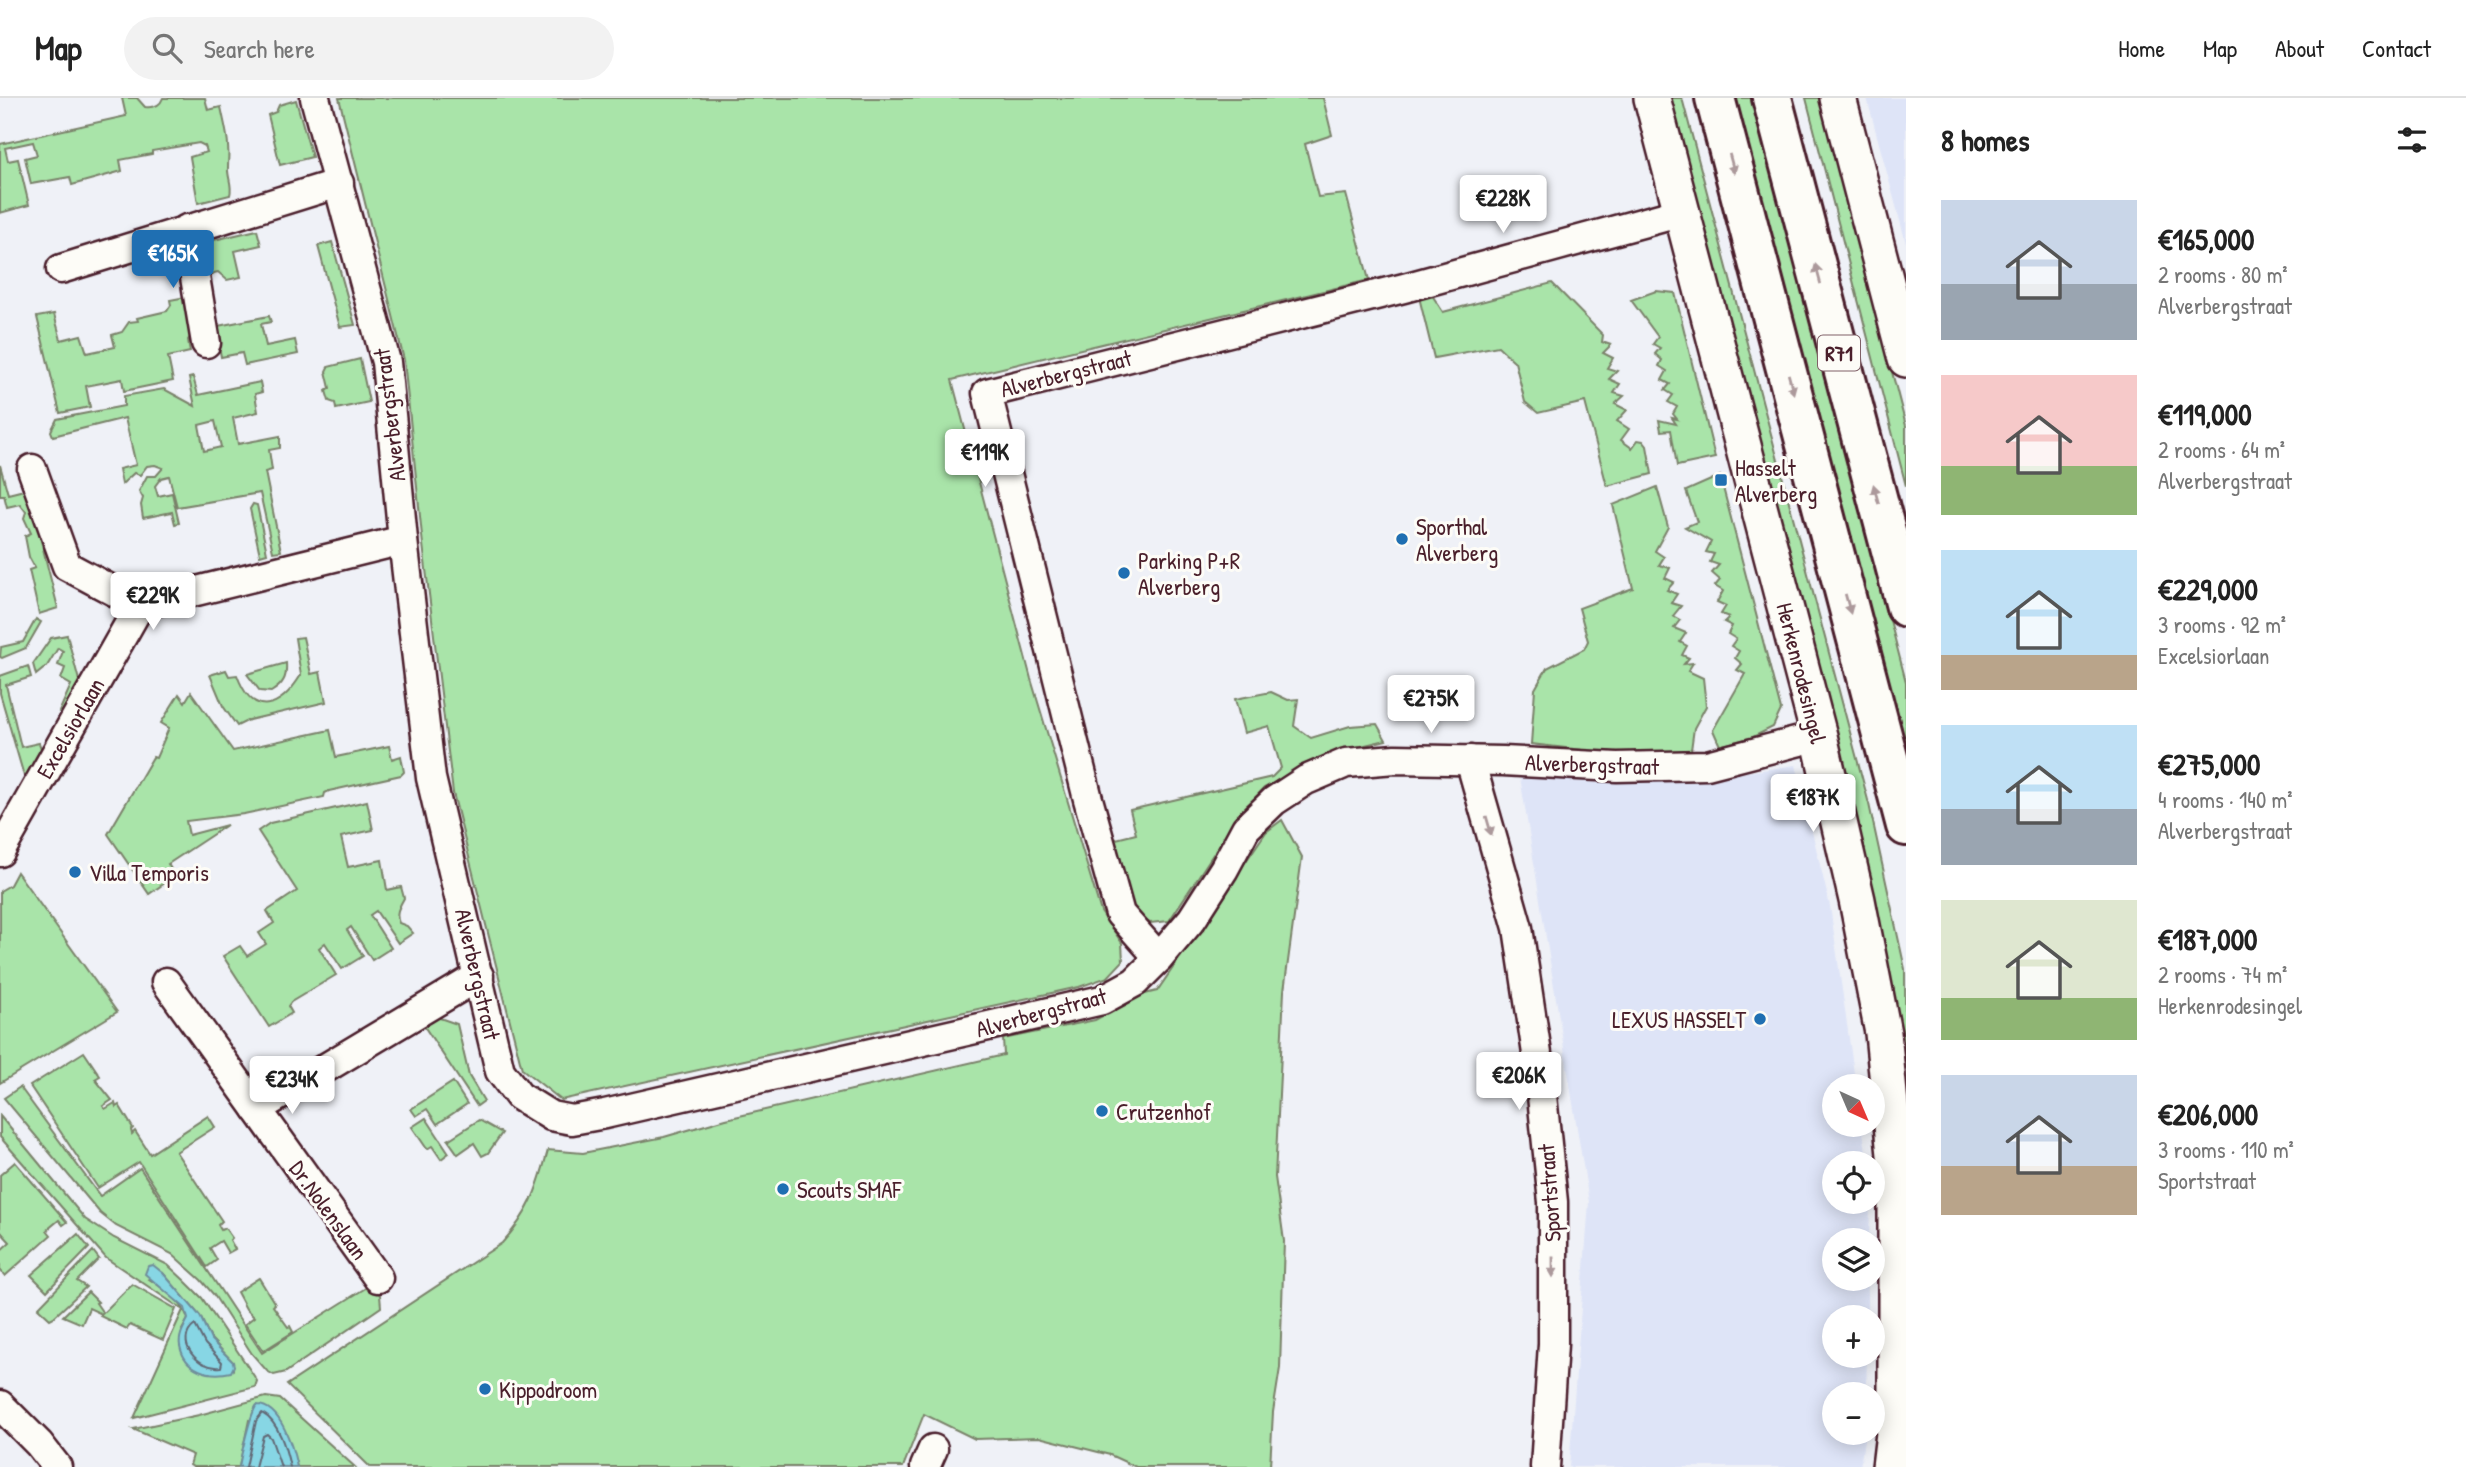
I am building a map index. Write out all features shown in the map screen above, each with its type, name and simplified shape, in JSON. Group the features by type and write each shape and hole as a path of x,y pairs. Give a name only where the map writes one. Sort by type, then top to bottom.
{"highway":[{"name":"R71","path":"1715,98 1906,826"},
{"name":"R71","path":"1772,98 1906,607"}],"street":[{"name":"Alverbergstraat","path":"315,98 386,362 403,540 431,778 500,1070 519,1096 551,1116 572,1120 1102,1000 1135,982 1192,919 1246,828 1274,801 1306,780 1346,763 1395,759 1617,767 1707,765 1819,736"},
{"name":"Herkenrodesingel","path":"1652,98 1819,736 1857,900 1883,1033 1896,1165 1896,1416 1890,1467"},
{"path":"1838,98 1906,359"},
{"path":"61,269 339,183"},
{"name":"Alverbergstraat","path":"1159,958 1121,914 1088,799 987,393 1404,288 1682,212"},
{"path":"187,229 206,343"},
{"path":"32,469 67,566 140,605 403,540"},
{"name":"Excelsiorlaan","path":"0,852 140,605"},
{"name":"Sportstraat","path":"1470,760 1518,928 1539,1067 1553,1202 1553,1344 1545,1467"},
{"path":"257,1109 479,976"},
{"name":"Dr.Nolenslaan","path":"166,982 377,1278"},
{"path":"0,1405 39,1444 57,1467"}],"shaded area":[{"path":"1867,98 1906,98 1906,243 1878,140"},
{"path":"1796,765 1830,906 1854,1074 1822,1074 1822,1138 1864,1138 1866,1151 1822,1151 1822,1214 1870,1214 1869,1228 1822,1228 1822,1291 1868,1291 1867,1305 1822,1305 1822,1368 1867,1368 1866,1382 1822,1382 1822,1445 1863,1445 1860,1467 1569,1467 1589,1202 1520,777 1677,782"}],"green space":[{"path":"122,98 137,98 145,107 153,107 163,98 205,98 208,110 221,107 228,144 230,195 198,203 190,157 207,152 205,146 199,143 120,160 122,171 72,185 70,177 31,184 25,158 37,155 33,142 5,148 8,161 18,159 29,205 0,213 0,144 126,116"},
{"path":"339,98 1323,98 1332,135 1305,144 1318,197 1346,194 1369,280 952,380 1031,679 1101,912 1122,943 1123,961 1108,977 1079,987 561,1100 522,1069 453,793 404,360"},
{"path":"1666,98 1682,98 1869,804 1905,969 1906,1153"},
{"path":"1731,98 1755,98 1906,682 1906,751"},
{"path":"1806,98 1821,98 1906,426 1906,486"},
{"path":"296,100 312,157 280,165 268,115 276,112 279,105"},
{"path":"257,230 261,245 235,251 241,277 227,280 218,272 208,278 199,257 210,241"},
{"path":"332,242 355,325 340,327 318,246"},
{"path":"1552,283 1603,335 1602,342 1611,345 1603,353 1613,358 1607,368 1617,371 1609,379 1620,384 1614,393 1624,396 1615,404 1627,410 1617,421 1629,429 1621,440 1632,448 1638,440 1643,441 1647,446 1652,474 1607,486 1585,402 1538,413 1525,402 1515,362 1498,346 1434,358 1419,297 1432,295 1443,312"},
{"path":"1656,291 1675,293 1715,458 1677,466 1671,430 1661,431 1659,420 1676,424 1672,418 1677,419 1673,414 1677,407 1668,402 1673,395 1665,390 1670,384 1662,380 1667,371 1659,366 1662,360 1655,354 1660,348 1653,344 1658,337 1631,300"},
{"path":"186,297 196,329 188,340 190,352 168,357 173,381 124,391 122,379 86,386 90,407 60,413 37,317 54,314 61,340 81,335 87,353 115,347 112,335 122,332 129,322 167,311 171,305 170,300"},
{"path":"269,316 271,322 261,324 266,346 295,340 298,354 245,365 242,353 221,357 216,328 218,326"},
{"path":"360,359 369,402 336,409 335,403 329,401 326,391 330,388 326,371 328,367"},
{"path":"193,377 198,395 260,382 262,392 255,394 258,412 233,418 238,444 280,436 280,448 269,450 272,470 265,472 281,551 273,552 260,493 177,507 169,476 161,478 155,486 158,496 172,493 179,523 175,524 172,512 143,518 143,498 139,491 147,476 156,476 163,468 147,466 140,475 134,473 122,484 119,469 136,465 125,418 53,436 51,431 57,419 124,406 124,396 164,389 195,406 189,378","holes":["215,421 221,447 204,451 199,425"]},
{"path":"0,465 8,494 28,489 58,608 39,614 29,570 35,568 29,557 25,536 31,533 24,518 26,512 20,504 7,507 4,495 0,495"},
{"path":"1720,476 1781,710 1773,727 1753,737 1720,746 1713,730 1745,674 1737,670 1742,664 1735,658 1739,651 1731,646 1736,639 1728,634 1732,626 1724,622 1729,617 1721,614 1726,606 1717,602 1723,591 1715,586 1720,580 1712,573 1719,565 1710,562 1714,554 1706,552 1711,542 1685,527 1697,522 1686,491"},
{"path":"1657,487 1668,527 1655,551 1664,557 1659,565 1670,568 1665,578 1674,582 1667,590 1677,594 1671,603 1681,606 1673,616 1680,620 1674,628 1686,633 1680,642 1687,646 1682,655 1689,658 1684,664 1693,663 1688,671 1703,678 1706,706 1694,728 1691,750 1618,754 1531,744 1535,689 1547,668 1584,649 1588,641 1579,608 1633,588 1613,505"},
{"path":"253,504 257,505 267,553 260,555 250,509"},
{"path":"36,619 41,622 26,648 0,657 1,647 23,642"},
{"path":"67,635 81,688 65,715 59,712 71,685 61,679 65,668 58,665 63,651 58,648 47,666 36,675 33,664 51,638"},
{"path":"303,637 311,674 320,672 326,702 249,720 237,726 223,706 210,675 226,670 229,676 237,675 243,689 251,698 259,703 276,702 293,687 301,675 295,638"},
{"path":"286,663 284,680 271,692 260,691 247,674"},
{"path":"28,666 31,677 6,685 21,747 39,743 43,754 30,775 24,776 0,693 0,676"},
{"path":"191,692 233,751 330,730 336,757 389,746 392,759 401,756 404,772 401,775 329,791 324,797 244,814 186,821 189,835 227,825 168,864 175,876 149,894 108,834 153,757 156,758 169,728 161,723 179,694 185,702"},
{"path":"1271,692 1288,700 1298,699 1294,726 1311,738 1350,726 1377,724 1386,740 1328,754 1264,788 1239,815 1169,921 1150,923 1132,911 1112,840 1136,834 1130,810 1272,777 1281,768 1269,726 1244,733 1235,699"},
{"path":"367,801 373,830 341,837 348,867 382,860 387,890 401,887 404,898 399,907 399,923 407,926 413,933 398,943 376,911 370,915 391,948 372,960 351,927 347,930 363,956 342,969 325,943 319,948 336,975 291,1002 288,1006 292,1013 269,1027 223,956 240,946 247,956 266,944 259,933 274,923 267,911 297,891 258,831 270,823"},
{"path":"1282,820 1302,857 1284,991 1275,1177 1284,1241 1280,1368 1273,1412 1270,1467 1136,1467 1110,1455 1039,1437 975,1439 924,1414 903,1467 370,1467 287,1385 502,1243 531,1200 548,1150 583,1153 664,1137 726,1119 1004,1055 1003,1039 1095,1020 1141,995 1157,991 1266,832"},
{"path":"17,872 117,1012 0,1083 0,891 10,885"},
{"path":"434,1016 457,1024 469,1076 484,1101 477,1106 422,1023"},
{"path":"84,1052 100,1076 95,1079 112,1100 103,1106 105,1109 115,1103 116,1107 119,1105 133,1128 132,1134 135,1131 150,1154 208,1116 215,1127 176,1152 222,1221 218,1225 221,1230 225,1228 235,1249 228,1253 221,1241 210,1248 217,1260 207,1267 139,1162 98,1188 30,1086"},
{"path":"453,1082 467,1104 437,1124 427,1109 416,1116 411,1109"},
{"path":"20,1087 100,1196 140,1168 262,1353 372,1284 380,1295 381,1307 286,1372 274,1375 267,1371 252,1354 214,1295 201,1280 172,1254 116,1226 100,1213 4,1098"},
{"path":"0,1116 85,1219 114,1238 168,1265 184,1280 202,1298 254,1376 257,1381 255,1387 134,1418 183,1310 106,1258 0,1137","holes":["163,1273 200,1316 211,1339 233,1362 233,1369 182,1330 188,1319 182,1306 149,1279"]},
{"path":"426,1118 449,1153 441,1159 432,1146 427,1149 412,1127"},
{"path":"479,1120 502,1133 488,1153 482,1156 474,1143 458,1154 448,1140"},
{"path":"15,1162 67,1222 63,1225 59,1220 47,1230 51,1235 5,1276 0,1270 0,1251 10,1242 0,1231 0,1175"},
{"path":"78,1234 89,1248 47,1291 31,1275"},
{"path":"93,1251 99,1259 77,1281 86,1287 50,1319 38,1308"},
{"path":"259,1278 275,1304 273,1306 293,1332 263,1351 245,1324 254,1317 246,1309 237,1292"},
{"path":"132,1284 176,1309 163,1340 130,1325 127,1329 89,1308 82,1324 63,1316 88,1292 98,1302 96,1303 103,1313"},
{"path":"266,1397 280,1399 355,1467 297,1467 285,1431 249,1420 239,1467 193,1467 190,1465 193,1455 133,1429 199,1415"}],"water":[{"path":"153,1265 200,1316 211,1340 233,1362 231,1372 207,1373 187,1361 180,1343 188,1319 185,1308 145,1274 148,1266"},
{"path":"257,1405 273,1412 279,1420 289,1439 297,1467 239,1467 249,1424"}],"place":[{"name":"Hasselt Alverberg","path":"1721,480"},
{"name":"Sporthal Alverberg","path":"1402,539"},
{"name":"Parking P+R Alverberg","path":"1124,573"},
{"name":"Villa Temporis","path":"75,872"},
{"name":"LEXUS HASSELT","path":"1760,1019"},
{"name":"Crutzenhof","path":"1102,1111"},
{"name":"Scouts SMAF","path":"783,1189"},
{"name":"Kippodroom","path":"485,1389"}]}
